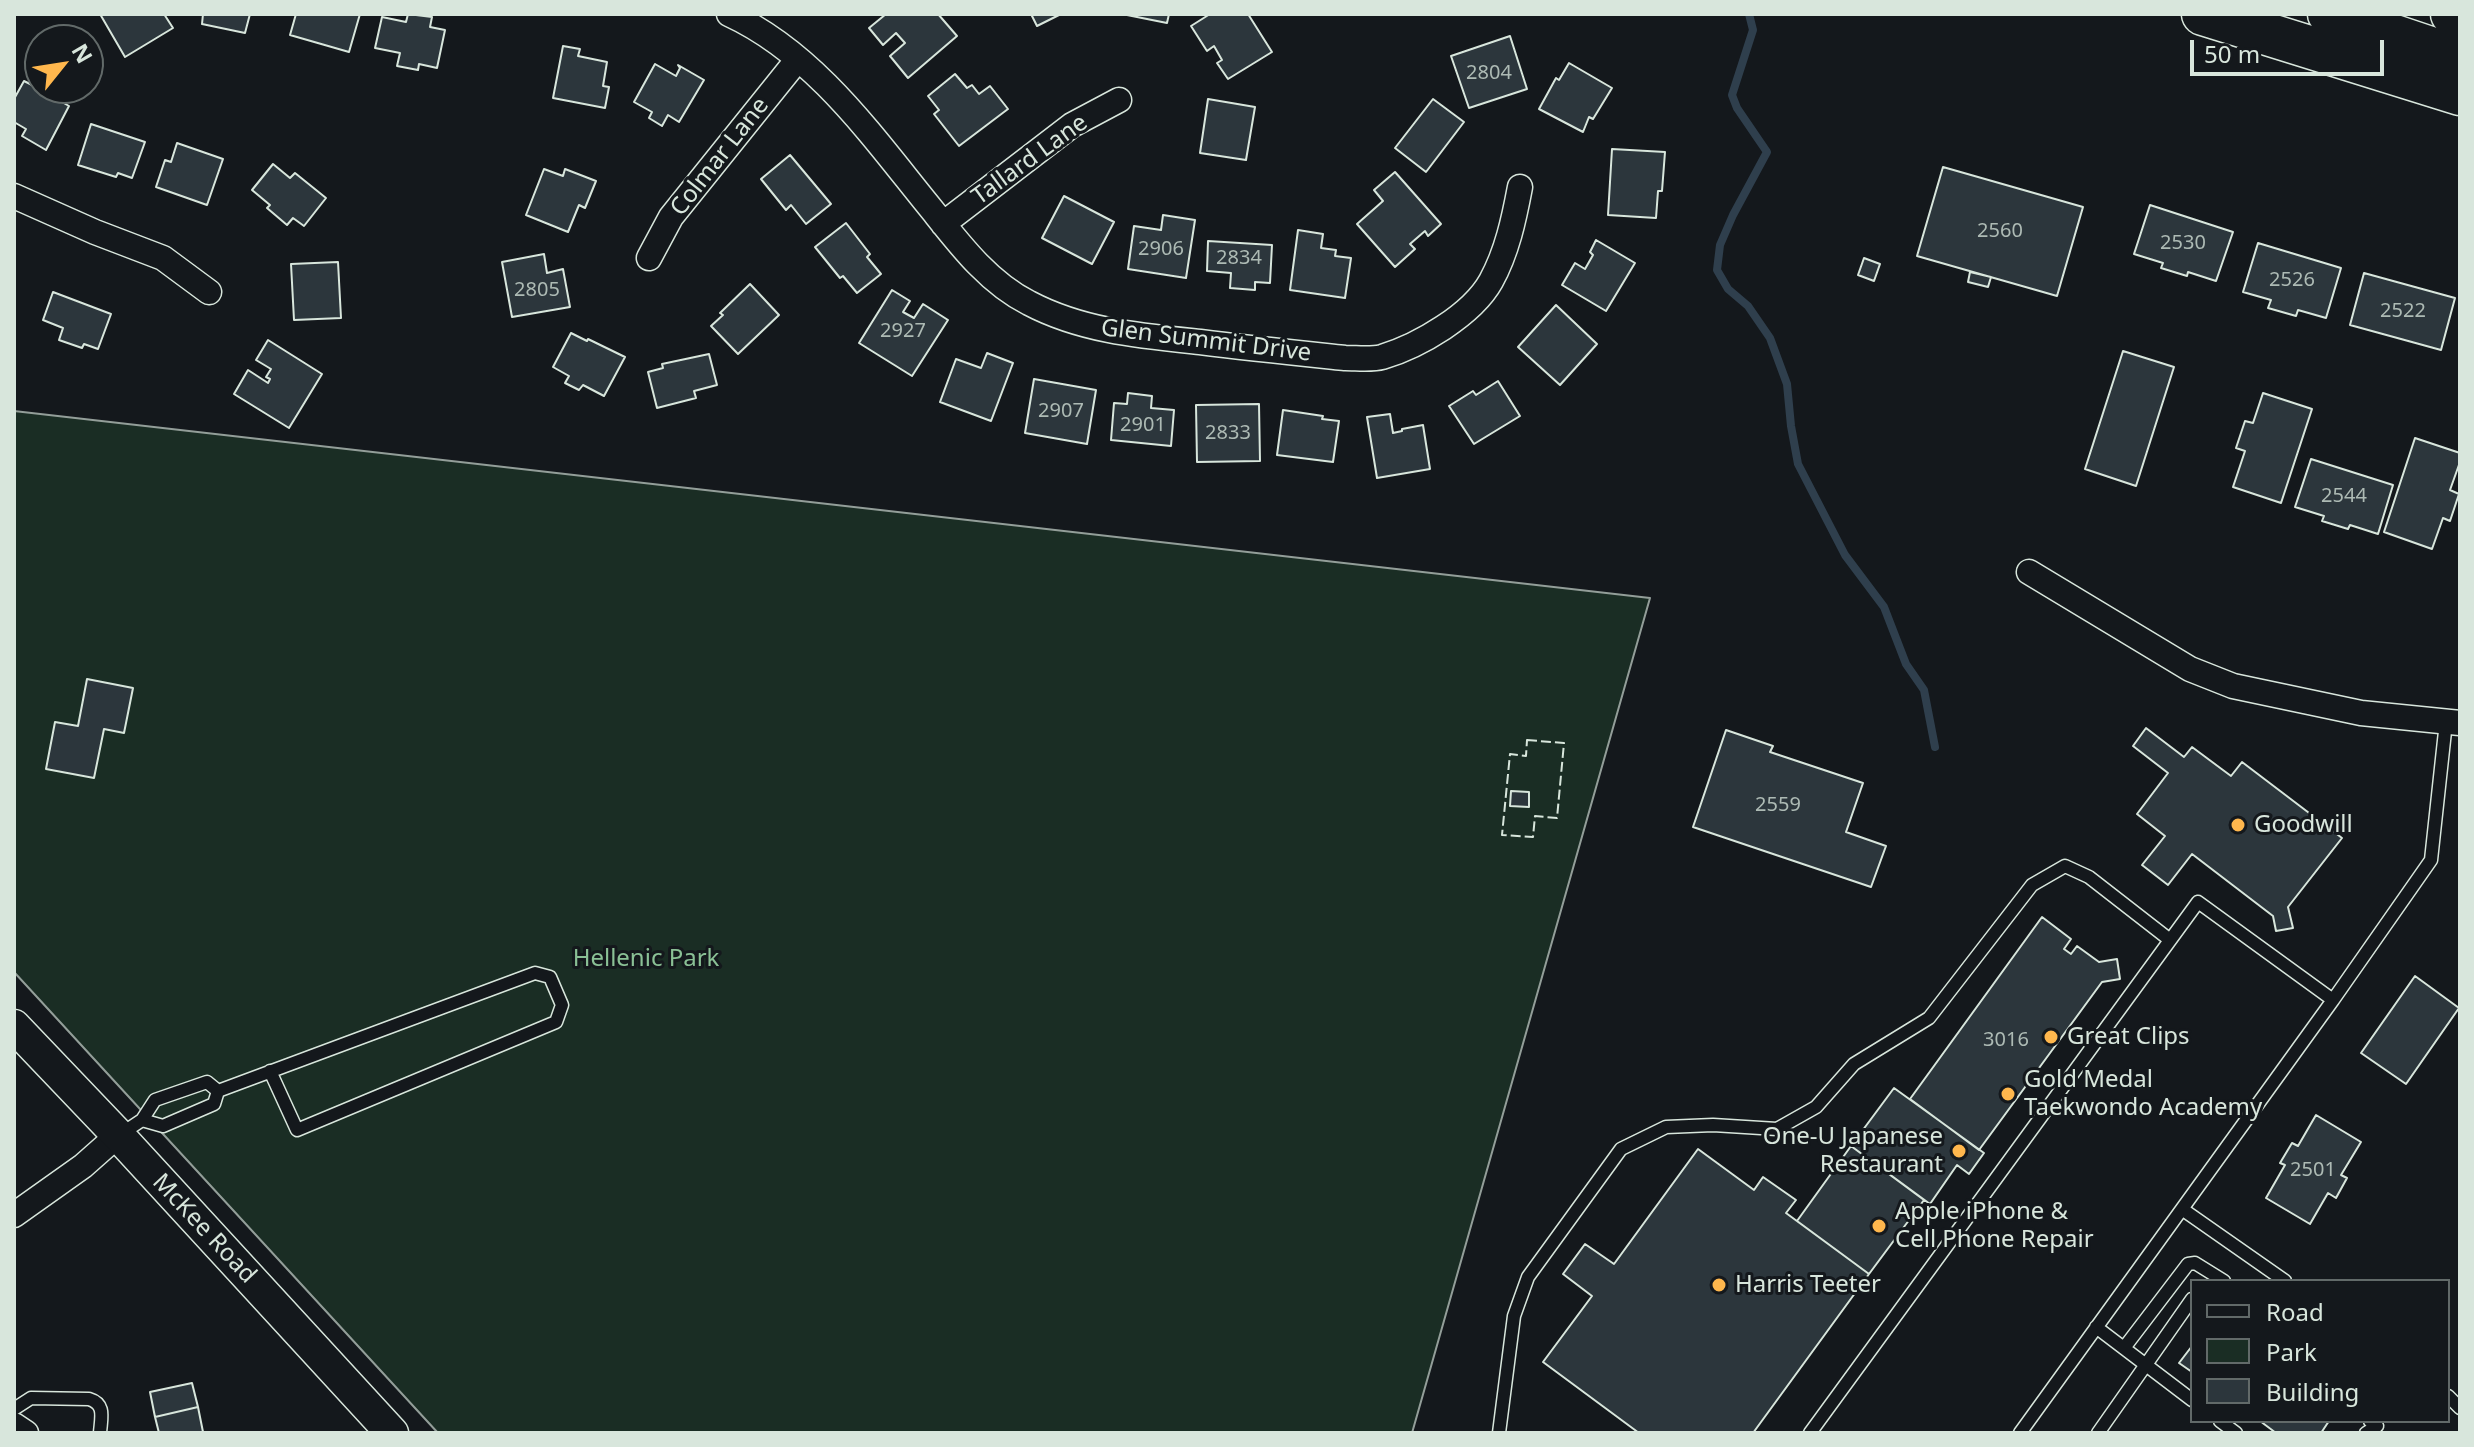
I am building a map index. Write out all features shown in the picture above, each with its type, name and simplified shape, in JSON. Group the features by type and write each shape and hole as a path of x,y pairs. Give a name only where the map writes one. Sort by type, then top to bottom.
{"highway":[{"path":"2203,14 2460,94"},
{"path":"2329,14 2460,58"},
{"path":"2452,14 2460,17"}],"main road":[{"name":"McKee Road","path":"14,1026 130,1128 392,1433"}],"street":[{"name":"Glen Summit Drive","path":"729,14 771,38 798,59 848,107 961,246 992,278 1026,302 1058,317 1123,334 1345,358 1380,357 1433,335 1475,301 1491,281 1511,232 1520,187"},
{"name":"Colmar Lane","path":"649,258 671,217 798,59"},
{"name":"Tallard Lane","path":"943,224 1072,125 1119,100"},
{"path":"14,196 163,258 209,292"},
{"path":"2029,572 2190,669 2233,686 2361,713 2453,722"},
{"path":"14,1215 130,1128"},
{"path":"14,1425 26,1433"}],"lane":[{"path":"2020,1433 2431,860 2453,722"},
{"path":"1499,1433 1514,1316 1528,1277 1621,1149 1666,1127 1713,1125 1777,1129 1816,1107 1854,1064 1929,1018 2032,885 2065,866 2089,877 2170,940"},
{"path":"1810,1433 2198,902 2333,1000"},
{"path":"218,1091 270,1071 535,973 550,977 562,1005 556,1022 297,1130 270,1071"},
{"path":"130,1128 155,1100 207,1082 218,1091"},
{"path":"130,1128 163,1126 214,1104 218,1091"},
{"path":"2182,1209 2281,1279"},
{"path":"2124,1348 2188,1264 2195,1263 2221,1279"},
{"path":"2098,1433 2190,1302"},
{"path":"2096,1327 2190,1398"},
{"path":"14,1409 31,1398 97,1401 102,1409 100,1433"}],"green space":[{"name":"Hellenic Park","path":"14,411 1650,598 1412,1433 438,1433 14,972"}],"building":[{"path":"100,14 164,14 173,28 125,57"},
{"path":"203,14 250,14 245,33 202,24"},
{"path":"296,14 360,14 349,52 290,35"},
{"path":"408,14 432,17 430,27 445,30 437,68 419,64 418,70 397,66 400,53 375,48 382,17 406,22"},
{"path":"886,14 938,14 957,36 908,78 890,56 905,43 896,33 883,45 869,28"},
{"path":"1031,14 1061,14 1037,26"},
{"path":"1122,14 1169,14 1167,23"},
{"path":"1210,14 1248,14 1272,52 1228,79 1217,63 1222,60 1214,46 1207,51 1191,26"},
{"path":"1510,36 1527,89 1469,108 1451,56"},
{"path":"563,46 580,49 578,56 607,62 603,86 609,87 605,108 553,98"},
{"path":"1569,63 1612,88 1593,119 1589,117 1583,132 1539,109 1556,78 1559,80"},
{"path":"655,64 676,76 680,68 678,65 704,80 679,122 668,115 662,126 649,118 652,112 634,102"},
{"path":"955,74 967,88 972,85 979,94 990,86 1008,109 959,146 934,114 939,110 928,96"},
{"path":"24,81 24,104 69,106 46,150 22,136 26,129 14,122 14,99"},
{"path":"1208,99 1255,107 1246,160 1200,153"},
{"path":"1433,99 1464,122 1426,172 1395,148"},
{"path":"91,124 145,142 132,178 118,173 116,177 78,165"},
{"path":"177,143 223,159 207,205 156,187 165,160 171,162"},
{"path":"1612,149 1665,152 1656,218 1608,215"},
{"path":"790,155 831,204 806,224 791,205 786,210 761,179"},
{"path":"273,164 290,178 295,173 326,198 304,226 293,218 287,225 252,190"},
{"path":"1943,167 2083,207 2057,296 1917,256"},
{"path":"544,169 563,176 565,169 596,181 585,208 579,205 568,232 526,215"},
{"path":"1395,172 1441,224 1428,236 1425,231 1410,244 1415,249 1395,267 1357,224 1383,201 1374,190"},
{"path":"1064,196 1114,222 1092,264 1042,238"},
{"path":"2150,205 2233,232 2216,281 2161,268 2163,263 2134,254"},
{"path":"1163,215 1195,220 1186,278 1128,269 1134,226 1161,230"},
{"path":"846,223 881,274 857,293 843,276 840,278 815,247"},
{"path":"1298,230 1323,234 1321,248 1336,250 1335,256 1351,258 1345,298 1290,290"},
{"path":"1596,240 1635,263 1606,311 1562,285 1575,263 1585,269 1593,255 1590,252"},
{"path":"1208,241 1272,245 1270,283 1255,282 1255,290 1230,288 1231,273 1207,271"},
{"path":"2258,243 2341,268 2326,318 2298,310 2296,316 2268,308 2271,300 2243,292"},
{"path":"544,254 547,273 563,269 570,307 512,317 502,262"},
{"path":"1864,258 1880,264 1874,281 1858,275"},
{"path":"338,262 341,318 294,320 291,264"},
{"path":"1970,272 1991,277 1988,287 1968,282"},
{"path":"2364,273 2455,298 2441,350 2350,325"},
{"path":"750,284 779,315 738,354 711,326"},
{"path":"892,290 910,301 903,312 914,318 923,304 948,320 912,376 859,343"},
{"path":"53,292 111,314 98,349 84,344 82,348 59,340 63,328 43,320"},
{"path":"1556,305 1597,344 1560,385 1518,347"},
{"path":"571,333 625,357 604,396 583,385 579,390 565,383 569,376 553,367"},
{"path":"268,340 322,374 289,428 234,394 248,370 268,383 270,379 266,377 271,369 256,360"},
{"path":"2123,351 2174,367 2136,486 2085,469"},
{"path":"987,353 1013,363 991,421 940,402 956,359 981,368"},
{"path":"709,354 717,385 694,391 696,398 657,408 648,372 663,368 662,364"},
{"path":"1034,379 1096,390 1087,444 1025,433"},
{"path":"1498,381 1520,416 1474,444 1449,406 1473,391 1476,395"},
{"path":"1128,393 1152,396 1151,408 1174,410 1171,446 1111,440 1114,403 1127,404"},
{"path":"2263,393 2312,409 2281,503 2233,487 2245,451 2236,448 2245,421 2253,423"},
{"path":"1259,404 1260,461 1197,462 1196,405"},
{"path":"1283,410 1339,421 1333,462 1277,455"},
{"path":"1390,414 1393,433 1423,425 1430,469 1377,478 1367,417"},
{"path":"2415,438 2460,453 2450,490 2459,494 2450,521 2443,518 2432,549 2384,532"},
{"path":"2311,459 2393,485 2378,534 2350,525 2348,529 2322,521 2324,516 2295,507"},
{"path":"87,679 133,688 124,733 104,729 94,778 46,769 55,722 78,726"},
{"name":"Goodwill","path":"2146,728 2184,757 2192,747 2231,776 2242,762 2342,838 2288,907 2293,928 2276,931 2273,916 2192,854 2168,885 2142,865 2165,836 2137,814 2168,773 2133,746"},
{"path":"1726,730 1773,746 1770,752 1863,783 1846,832 1886,846 1871,887 1693,827"},
{"path":"1511,791 1529,792 1529,807 1510,806"},
{"path":"2042,917 2071,939 2064,949 2071,954 2077,946 2099,962 2117,959 2120,979 2102,982 1979,1150 1910,1099"},
{"path":"2415,976 2459,1008 2406,1084 2361,1053"},
{"path":"1894,1088 1984,1153 1969,1174 1957,1165 1930,1204 1851,1146"},
{"path":"2316,1115 2361,1142 2341,1175 2347,1178 2336,1198 2328,1193 2310,1224 2266,1198 2285,1165 2280,1163 2292,1143 2298,1146"},
{"path":"1851,1146 1924,1200 1869,1274 1797,1221"},
{"name":"Harris Teeter","path":"1698,1149 1754,1190 1763,1177 1796,1200 1786,1213 1869,1274 1753,1433 1639,1433 1543,1362 1592,1296 1563,1274 1585,1244 1614,1264"},
{"path":"2190,1349 2190,1371 2179,1363"},
{"path":"192,1383 198,1407 155,1417 150,1392"},
{"path":"198,1407 203,1432 159,1433 155,1417"},
{"path":"2263,1423 2328,1423 2321,1433 2276,1433"}],"waterway":[{"path":"1749,14 1753,30 1732,95 1737,108 1767,152 1720,245 1717,270 1728,289 1748,306 1770,338 1787,384 1798,464 1845,555 1884,607 1906,664 1924,690 1935,747"}],"fence":[{"path":"1527,740 1564,743 1557,818 1535,816 1533,837 1502,835 1510,754 1526,756 1527,740"}],"place":[{"name":"Goodwill","path":"2238,825"},
{"name":"Great Clips","path":"2051,1037"},
{"name":"Gold Medal Taekwondo Academy","path":"2008,1094"},
{"name":"One‐U Japanese Restaurant","path":"1959,1151"},
{"name":"Apple iPhone & Cell Phone Repair","path":"1879,1226"},
{"name":"Harris Teeter","path":"1719,1285"}]}
